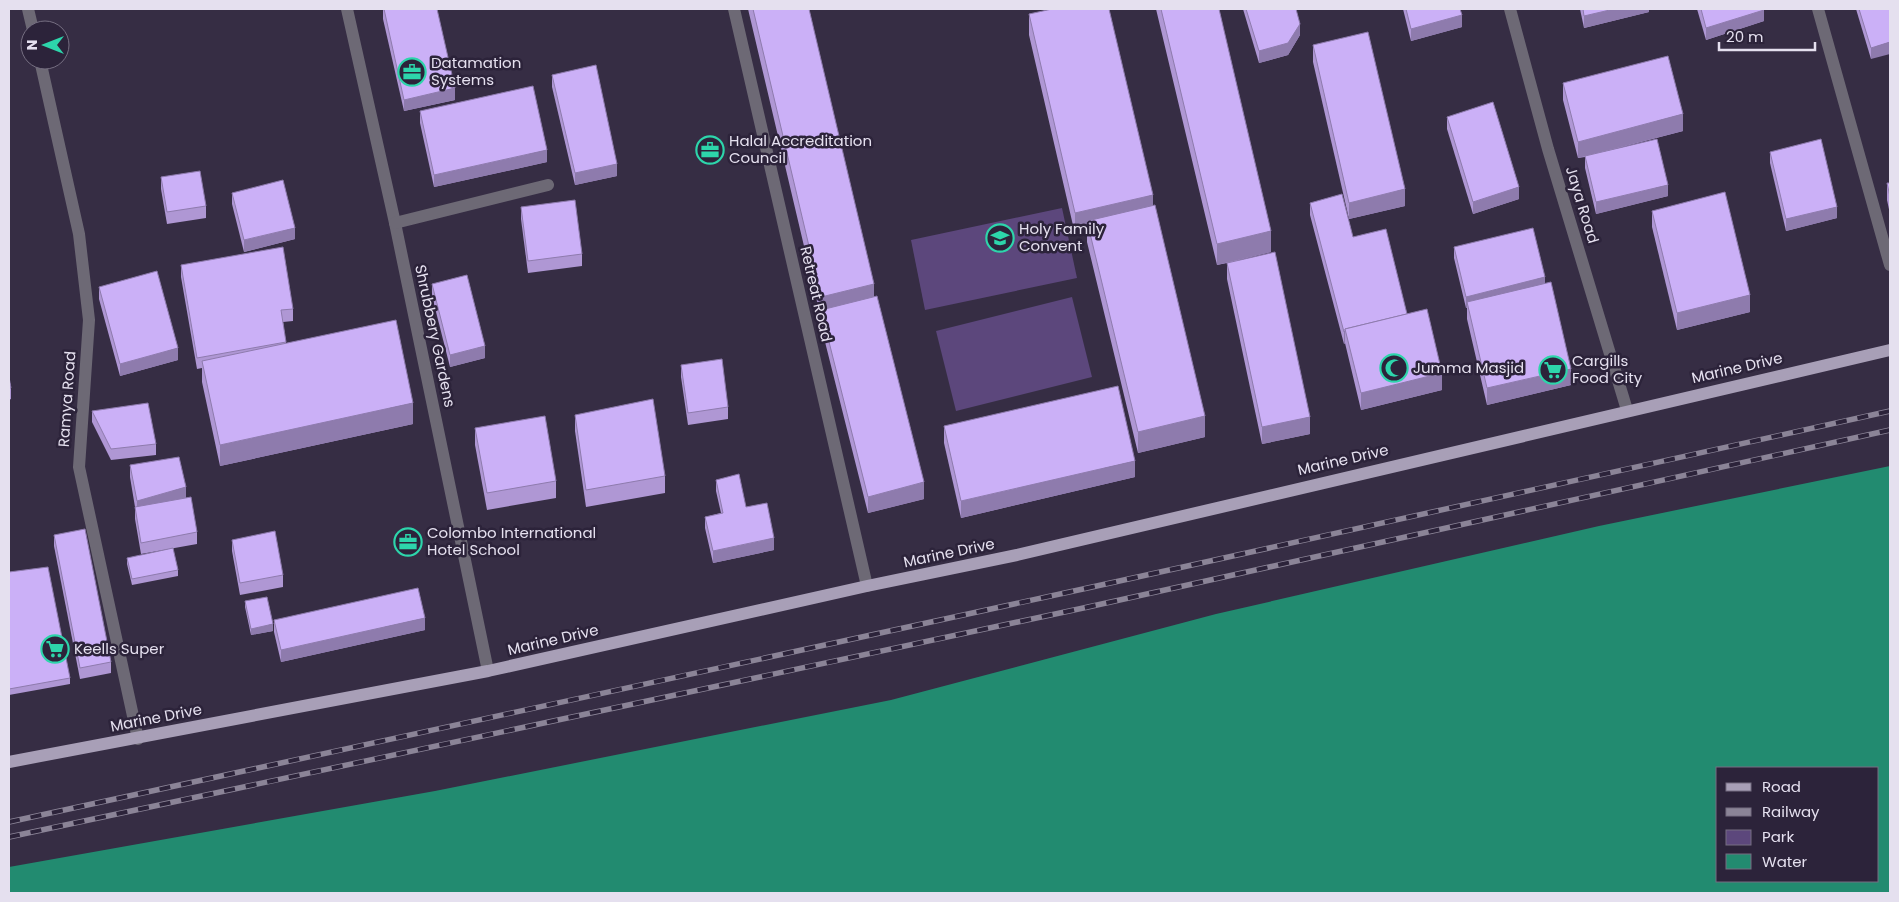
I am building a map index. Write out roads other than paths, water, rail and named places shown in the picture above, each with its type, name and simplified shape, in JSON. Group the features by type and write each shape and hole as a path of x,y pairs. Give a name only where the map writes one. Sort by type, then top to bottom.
{"main road":[{"name":"Marine Drive","path":"9,762 488,671 866,586 1017,555 1627,410 1890,350"}],"street":[{"name":"Shrubbery Gardens","path":"347,9 395,223 488,671"},
{"name":"Retreat Road","path":"734,9 866,586"},
{"name":"Jaya Road","path":"1510,9 1548,149 1627,410"},
{"path":"1818,9 1890,265"},
{"name":"Ramya Road","path":"42,70 79,234 89,320 79,467 138,739"},
{"path":"395,223 548,185"}],"water":[{"path":"1890,466 1890,893 9,893 9,867 435,791 891,700 1216,614 1599,526"}],"railway":[{"path":"9,822 1083,589 1890,411"},
{"path":"9,837 1088,607 1890,430"}],"place":[{"name":"Datamation Systems","path":"412,72"},
{"name":"Halal Accreditation Council","path":"710,150"},
{"name":"Holy Family Convent","path":"1000,238"},
{"name":"Jumma Masjid","path":"1394,368"},
{"name":"Cargills Food City","path":"1553,370"},
{"name":"Colombo International Hotel School","path":"408,542"},
{"name":"Keells Super","path":"55,649"}]}
